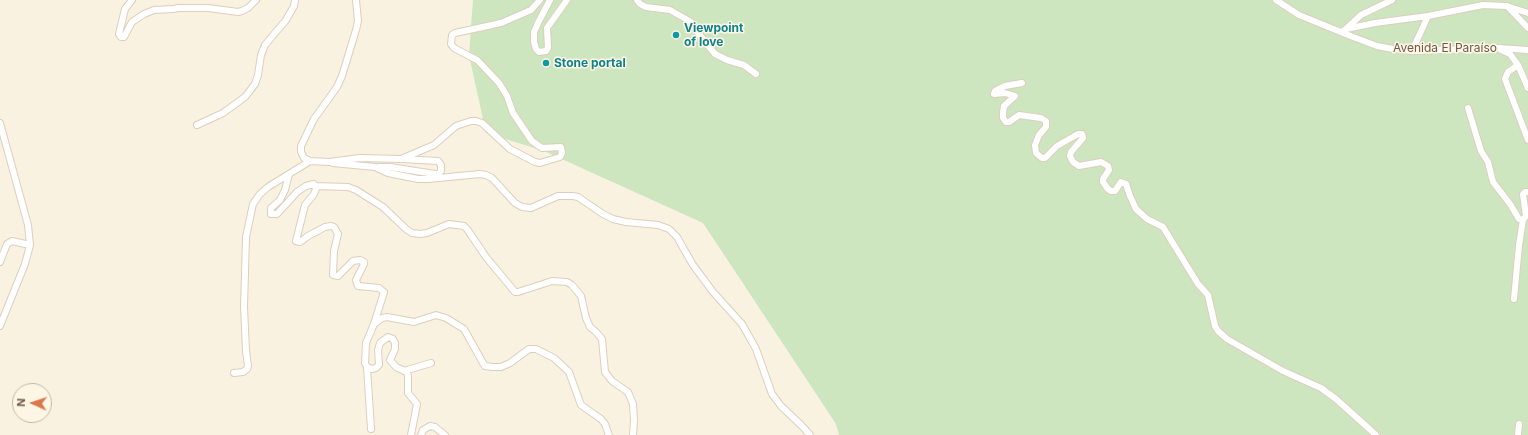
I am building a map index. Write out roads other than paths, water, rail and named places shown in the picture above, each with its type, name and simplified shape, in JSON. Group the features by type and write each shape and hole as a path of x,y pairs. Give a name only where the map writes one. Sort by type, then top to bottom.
{"street":[{"path":"132,0 125,9 120,34 121,37 124,37 132,22 144,14 154,10 214,8 238,12 248,8 256,0"},
{"path":"198,126 224,113 244,97 255,84 258,76 261,55 265,45 286,20 294,6 295,0"},
{"path":"329,162 360,158 438,161 441,165 441,171 438,174 435,174 390,167 375,168 310,161 304,158 301,152 301,146 314,119 337,87 342,76 358,21 356,0"},
{"path":"400,159 434,145 456,126 476,121 482,122 510,150 535,162 540,163 560,157 562,153 561,147 542,148 532,141 514,113 507,96 499,83 477,60 456,50 451,44 452,35 455,33 501,23 531,10 540,0"},
{"path":"550,0 534,32 534,42 536,49 539,52 546,51 548,48 547,28 567,0"},
{"path":"637,0 640,4 646,7 670,10 691,22 698,33 716,54 727,60 744,65 756,74"},
{"name":"Avenida El Paraíso","path":"1276,0 1299,15 1344,31 1377,46 1412,50 1498,48 1528,50"},
{"path":"1344,31 1361,15 1392,0"},
{"path":"1344,31 1375,23 1428,16 1483,5 1506,6 1528,13"},
{"path":"1506,6 1528,28"},
{"path":"1412,50 1428,16"},
{"path":"1498,48 1510,54 1518,65 1528,88"},
{"path":"1518,65 1508,72 1505,79 1528,140"},
{"path":"1022,83 1005,86 995,91 994,94 997,95 1005,93 1015,96 1007,101 1004,106 1002,112 1003,118 1006,122 1009,122 1018,115 1041,118 1046,121 1046,127 1039,135 1034,145 1036,153 1042,158 1045,158 1057,146 1078,134 1082,134 1083,138 1071,152 1073,162 1079,166 1101,162 1108,166 1109,170 1103,179 1103,182 1108,189 1115,191 1121,182 1126,184 1136,209 1147,219 1163,227 1198,284 1208,295 1215,326 1218,331 1226,339 1284,371 1321,388 1336,399 1376,435"},
{"path":"1468,108 1481,151 1488,162 1493,182 1510,204 1519,219 1523,220"},
{"path":"0,123 28,225 30,245 25,264 0,326"},
{"path":"234,373 243,372 248,366 246,351 245,256 246,237 253,204 260,194 268,187 310,161"},
{"path":"375,168 388,173 418,179 486,175 492,178 515,203 522,207 531,208 558,196 573,196 578,197 613,219 626,222 658,225 669,230 676,237 701,276 742,324 756,349 772,394 781,406 810,435"},
{"path":"289,174 285,190 280,200 270,211 273,215 277,214 297,192 310,184 315,186 348,187 356,190 383,207 412,233 427,233 449,224 464,226 486,257 515,292 552,281 567,282 572,285 581,296 586,318 590,327 602,339 605,372 612,381 628,392 633,404 633,435"},
{"path":"315,186 316,189 314,194 306,205 296,241 300,242 308,236 331,226 336,228 338,234 334,251 333,275 338,276 353,262 360,260 364,262 364,264 356,280 358,286 379,288 384,292 374,324 366,343 365,363 367,367 371,428"},
{"path":"1514,299 1519,245 1523,220 1526,216 1523,194 1528,192"},
{"path":"0,262 8,244 12,242 30,245"},
{"path":"374,324 382,318 387,317 414,322 436,315 446,318 464,329 485,366 501,367 510,363 528,349 536,349 554,358 569,372 581,405 601,419 605,424 609,435"},
{"path":"367,367 372,370 379,365 378,350 380,343 388,337 393,339 395,349 390,360 392,364 407,372 408,393 417,404 411,435"},
{"path":"404,371 431,363"},
{"path":"1518,435 1519,424"},
{"path":"421,435 423,430 430,426 435,427 445,435"}],"place":[{"name":"Viewpoint of love","path":"676,35"},
{"name":"Stone portal","path":"546,63"}]}
